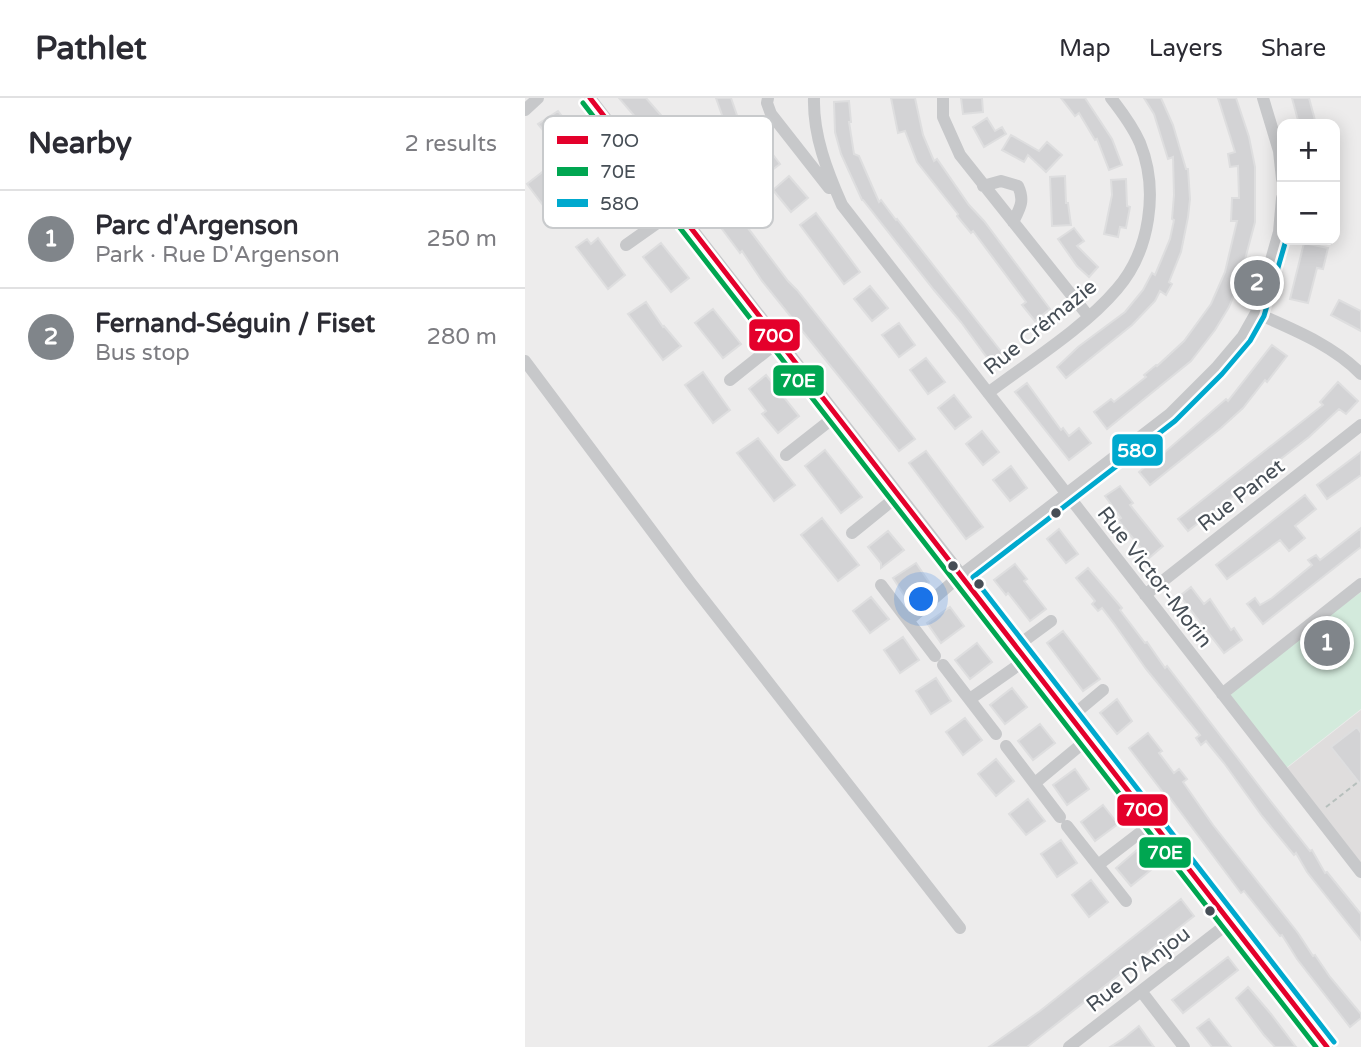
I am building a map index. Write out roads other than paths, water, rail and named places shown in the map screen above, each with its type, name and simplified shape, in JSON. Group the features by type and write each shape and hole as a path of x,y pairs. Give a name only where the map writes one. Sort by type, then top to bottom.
{"street":[{"path":"525,110 538,98"},
{"path":"590,98 604,116"},
{"name":"Rue Victor-Morin","path":"768,98 767,103 773,116"},
{"name":"Rue Victor-Morin","path":"814,98 820,145 827,173 842,205"},
{"path":"943,98 943,117 960,155 1089,317"},
{"name":"Rue Crémazie","path":"988,393 1089,317 1117,289 1134,264 1145,236 1150,200 1140,143 1111,98"},
{"path":"1263,98 1277,144"},
{"name":"Rue Victor-Morin","path":"773,117 1361,872"},
{"path":"983,186 1002,181 1018,186 1023,195 1023,203 1013,222"},
{"path":"626,245 650,228"},
{"path":"692,228 1327,1047"},
{"path":"909,621 961,575 1170,414 1216,368 1243,336 1256,313 1277,239"},
{"path":"1256,313 1309,337 1352,364 1361,374"},
{"path":"730,380 779,341"},
{"path":"525,361 690,582 960,928"},
{"path":"786,455 837,415"},
{"name":"Rue Panet","path":"1145,595 1361,425"},
{"path":"852,533 899,495"},
{"path":"881,584 996,734"},
{"path":"1221,694 1361,584"},
{"path":"1017,646 1051,621"},
{"path":"970,699 1027,659"},
{"path":"1072,716 1103,690"},
{"path":"1035,783 1089,738"},
{"path":"1006,746 1126,901"},
{"path":"1098,865 1154,822"},
{"name":"Rue D'Anjou","path":"1069,1047 1231,921"},
{"path":"1141,991 1184,1047"}],"place":[{"name":"Fernand-Séguin / Fiset","path":"1257,283"},
{"name":"Parc d'Argenson","path":"1327,643"}]}
